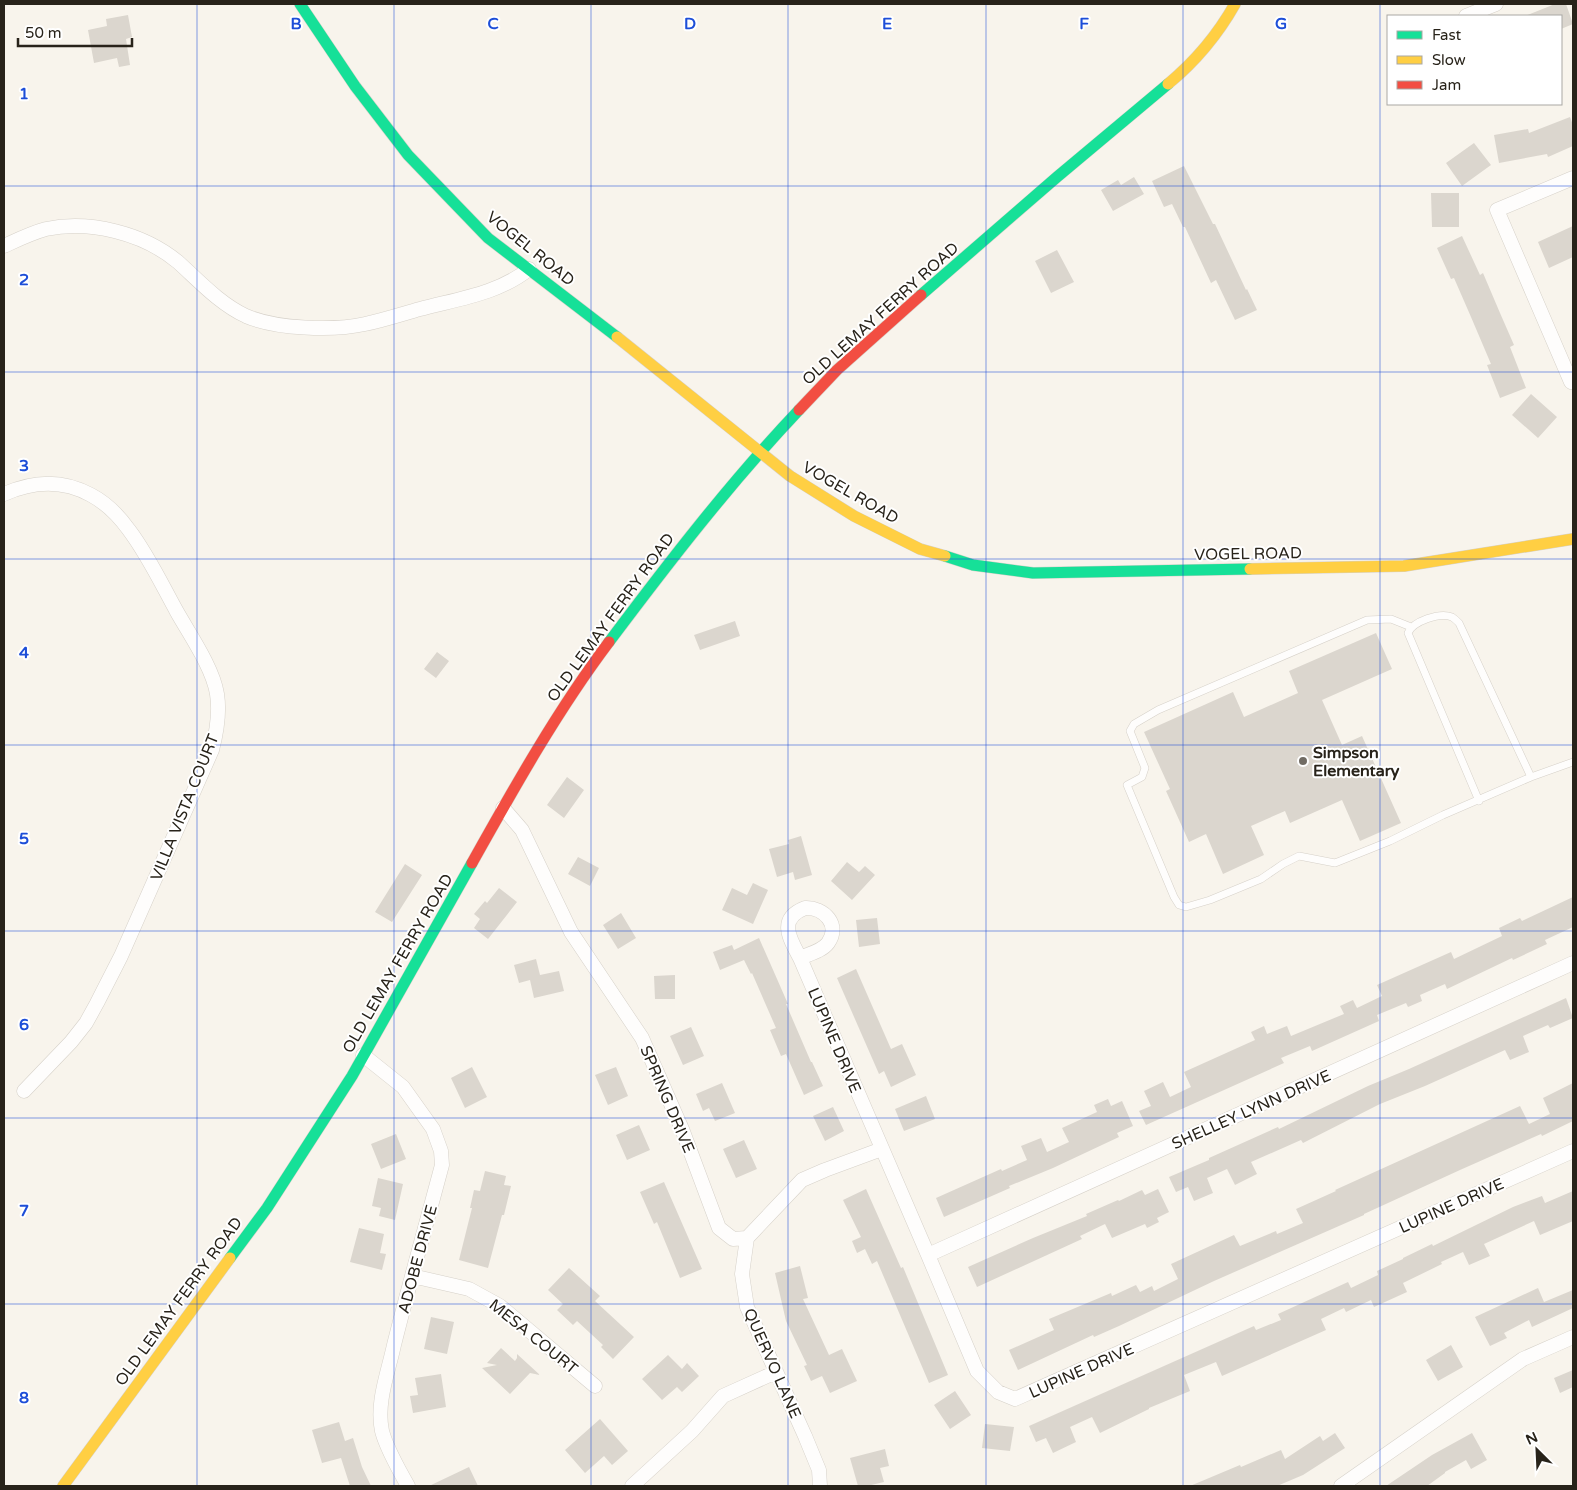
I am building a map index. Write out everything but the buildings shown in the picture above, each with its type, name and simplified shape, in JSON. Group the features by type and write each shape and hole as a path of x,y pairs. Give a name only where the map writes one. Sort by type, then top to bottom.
{"main road":[{"name":"VOGEL ROAD","path":"300,4 355,86 408,155 488,238 587,313 790,476 854,516 920,549 973,565 1033,573 1404,566 1573,539"},
{"name":"OLD LEMAY FERRY ROAD","path":"63,1486 267,1208 352,1076 565,704 593,663 674,555 760,450 837,370 870,339 1057,177 1185,70 1205,49 1235,4"}],"street":[{"path":"1468,15 1496,4"},
{"path":"1573,178 1497,210 1571,382 1573,381"},
{"path":"4,246 46,230 69,227 90,227 110,230 137,238 160,250 176,261 228,305 246,316 288,326 337,327 364,324 489,291 516,279 529,269"},
{"name":"VILLA VISTA COURT","path":"4,494 38,483 56,483 74,487 90,494 118,516 140,546 201,656 217,692 219,712 212,750 121,956 97,1003 86,1023 71,1042 24,1091"},
{"name":"SPRING DRIVE","path":"504,808 522,830 571,932 642,1038 682,1129 719,1228 733,1239 747,1238"},
{"name":"LUPINE DRIVE","path":"800,958 977,1370 998,1392 1015,1399 1573,1151"},
{"name":"SHELLEY LYNN DRIVE","path":"928,1255 1573,963"},
{"name":"ADOBE DRIVE","path":"363,1056 403,1087 433,1129 441,1151 442,1165 412,1276 383,1392 381,1407 382,1432 408,1486"},
{"path":"747,1238 802,1180 882,1149"},
{"name":"QUERVO LANE","path":"747,1238 742,1274 747,1307 812,1453 818,1470 820,1486"},
{"name":"MESA COURT","path":"412,1276 469,1288 500,1306 596,1386"},
{"path":"1340,1486 1524,1359 1573,1337"},
{"path":"632,1486 692,1431 723,1396 776,1372"}],"lane":[{"path":"1479,800 1408,633 1411,627 1418,622 1437,616 1452,617 1459,623 1531,777"},
{"path":"1411,627 1391,619 1367,620 1158,710 1134,724 1130,731 1145,768 1142,777 1127,785 1174,897 1179,904 1186,907 1210,900 1260,878 1299,856 1335,863 1390,841 1531,777 1573,762"}],"traffic: fast":[{"path":"300,4 355,86 408,155 488,238 617,337"},
{"path":"921,295 1168,84"},
{"path":"609,642 701,523 799,410"},
{"path":"945,556 973,565 1033,573 1250,569"},
{"path":"230,1258 267,1208 352,1076 472,863"}],"traffic: slow":[{"path":"1168,84 1206,47 1235,4"},
{"path":"617,337 790,476 854,516 920,549 945,556"},
{"path":"1250,569 1404,566 1573,539"},
{"path":"63,1486 230,1258"}],"traffic: jam":[{"path":"799,410 837,370 921,295"},
{"path":"472,863 554,722 609,642"}],"place":[{"name":"Simpson Elementary","path":"1303,761"}]}
